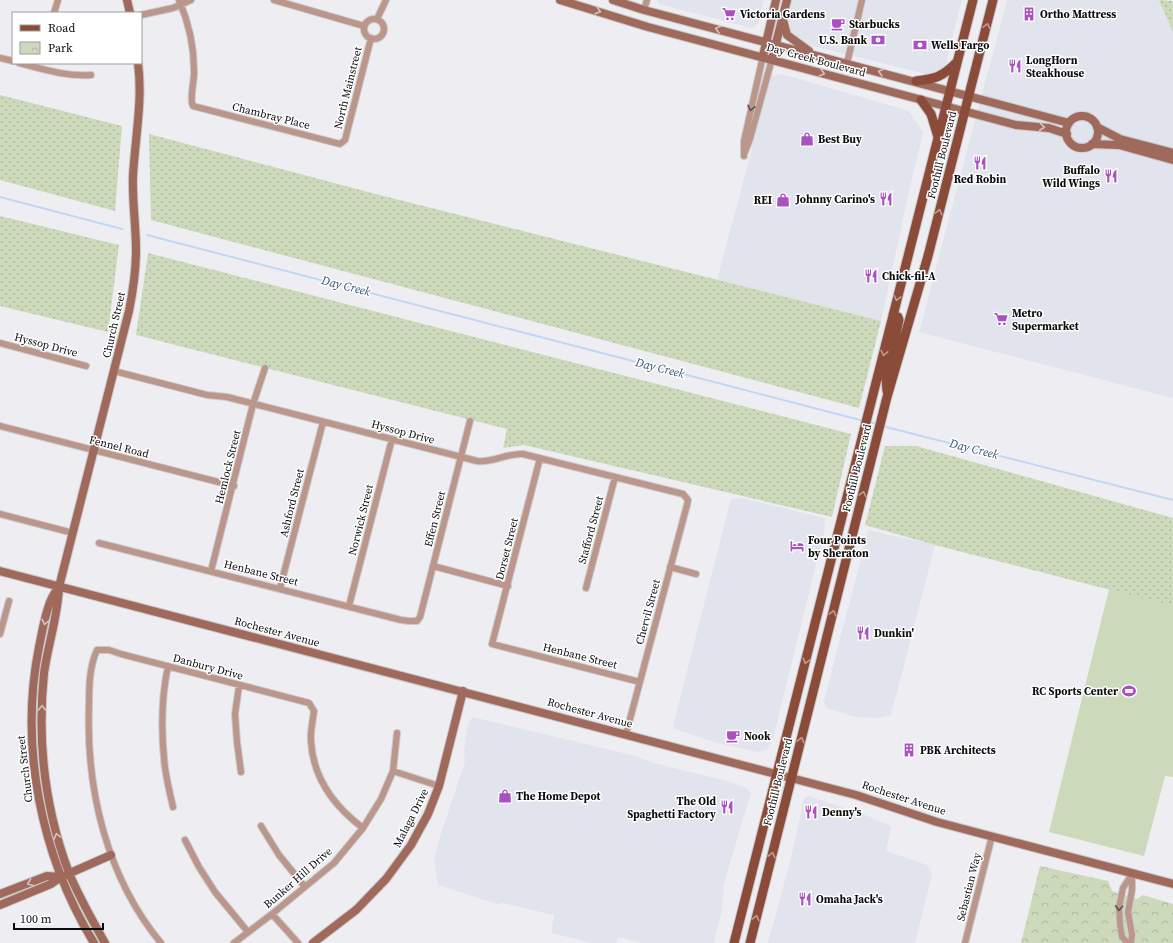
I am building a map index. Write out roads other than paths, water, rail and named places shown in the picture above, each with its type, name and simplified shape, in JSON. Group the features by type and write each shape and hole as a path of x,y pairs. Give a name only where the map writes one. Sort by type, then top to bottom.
{"main road":[{"path":"127,0 130,12"},
{"name":"Day Creek Boulevard","path":"560,0 648,27 762,56 1016,125 1049,128 1067,134"},
{"name":"Day Creek Boulevard","path":"613,0 644,10 1070,123"},
{"path":"762,56 776,0"},
{"path":"772,59 787,0"},
{"name":"Foothill Boulevard","path":"734,943 973,0"},
{"name":"Foothill Boulevard","path":"750,943 887,397 930,250 993,0"},
{"path":"782,18 787,35 813,54"},
{"path":"916,81 934,79 949,70 957,62"},
{"name":"Church Street","path":"105,943 90,917 69,873 49,804 42,749 42,700 44,674 59,602 60,586 129,311 136,271 133,177 139,88 138,64"},
{"path":"922,100 931,114 938,137"},
{"path":"1092,144 1097,136 1097,127 1093,120 1083,116 1074,119 1070,123 1067,134 1070,142 1077,147 1086,147 1092,144 1118,145 1173,160"},
{"path":"1097,127 1120,139 1173,153"},
{"path":"887,397 886,379 899,320 898,317 893,315"},
{"name":"Rochester Avenue","path":"0,571 791,777 856,795 937,822 1173,884"},
{"name":"Church Street","path":"60,586 51,600 42,633 35,676 31,719 36,780 45,824 60,877 75,910 94,943"},
{"name":"Malaga Drive","path":"313,943 356,910 386,879 411,845 428,814 439,786 463,691"},
{"path":"0,905 51,884 60,877 111,855"},
{"path":"0,894 47,876 60,877"}],"street":[{"path":"54,12 58,0"},
{"path":"142,15 167,10 180,3 191,0"},
{"path":"274,0 364,26"},
{"path":"377,19 386,0"},
{"path":"644,10 647,0"},
{"path":"847,63 862,0"},
{"name":"Chambray Place","path":"180,3 187,24 194,60 192,101 192,105 194,107 340,144 343,143"},
{"path":"377,19 383,25 384,31 377,38 371,38 366,34 364,26 368,20 377,19"},
{"name":"North Mainstreet","path":"343,143 371,38"},
{"path":"762,56 744,141 744,156 772,59"},
{"path":"0,58 12,61"},
{"path":"26,64 41,66 80,76 91,75"},
{"name":"Hyssop Drive","path":"0,343 86,366"},
{"name":"Hemlock Street","path":"211,571 264,368"},
{"name":"Hyssop Drive","path":"114,371 207,395 221,396 254,404 477,462 488,462 516,453 522,454 679,493 686,497"},
{"name":"Effen Street","path":"417,621 420,617 470,421"},
{"name":"Ashford Street","path":"280,588 323,422"},
{"name":"Fennel Road","path":"0,426 94,452 234,486"},
{"name":"Norwick Street","path":"349,606 392,439"},
{"name":"Dorset Street","path":"492,644 540,458"},
{"name":"Stafford Street","path":"586,588 615,477"},
{"name":"Chervil Street","path":"626,734 687,505 688,500 686,497"},
{"path":"0,514 73,533"},
{"name":"Henbane Street","path":"99,543 409,622 417,621"},
{"path":"433,566 508,586"},
{"path":"670,567 696,574"},
{"path":"0,634 9,601"},
{"name":"Henbane Street","path":"492,644 640,682"},
{"name":"Danbury Drive","path":"111,855 106,841 91,774 88,734 89,693 93,658 97,650 109,650 239,686 309,703 313,707 314,711 311,729 312,752 320,778 332,799 348,816 363,828"},
{"path":"168,666 164,684 162,734 165,769 173,807"},
{"path":"239,686 235,714 241,772"},
{"name":"Bunker Hill Drive","path":"234,943 334,863 363,828 381,799 393,771 397,733"},
{"path":"393,771 439,786"},
{"path":"261,826 280,856 305,887"},
{"name":"Sebastian Way","path":"965,943 992,836"},
{"path":"185,840 198,867 215,892 248,932"},
{"path":"111,855 139,912 161,943"},
{"path":"1128,943 1122,937 1119,907 1123,888 1132,874"},
{"path":"1131,943 1132,935 1128,912 1132,890 1132,874"},
{"path":"272,914 298,943"}],"waterway":[{"name":"Day Creek","path":"0,197 122,229"},
{"name":"Day Creek","path":"147,235 864,421"},
{"name":"Day Creek","path":"869,422 878,424"},
{"name":"Day Creek","path":"882,426 1173,500"}],"place":[{"name":"Victoria Gardens","path":"729,14"},
{"name":"Ortho Mattress","path":"1029,14"},
{"name":"Starbucks","path":"838,24"},
{"name":"U.S. Bank","path":"878,40"},
{"name":"Wells Fargo","path":"920,45"},
{"name":"LongHorn Steakhouse","path":"1015,66"},
{"name":"Best Buy","path":"807,139"},
{"name":"Red Robin","path":"980,163"},
{"name":"Buffalo Wild Wings","path":"1111,176"},
{"name":"Johnny Carino's","path":"886,199"},
{"name":"REI","path":"783,200"},
{"name":"Chick-fil-A","path":"871,276"},
{"name":"Metro Supermarket","path":"1001,319"},
{"name":"Four Points by Sheraton","path":"797,546"},
{"name":"Dunkin'","path":"863,633"},
{"name":"RC Sports Center","path":"1129,691"},
{"name":"Nook","path":"733,736"},
{"name":"PBK Architects","path":"909,750"},
{"name":"The Home Depot","path":"505,796"},
{"name":"The Old Spaghetti Factory","path":"727,807"},
{"name":"Denny's","path":"811,812"},
{"name":"Omaha Jack's","path":"805,899"}]}
